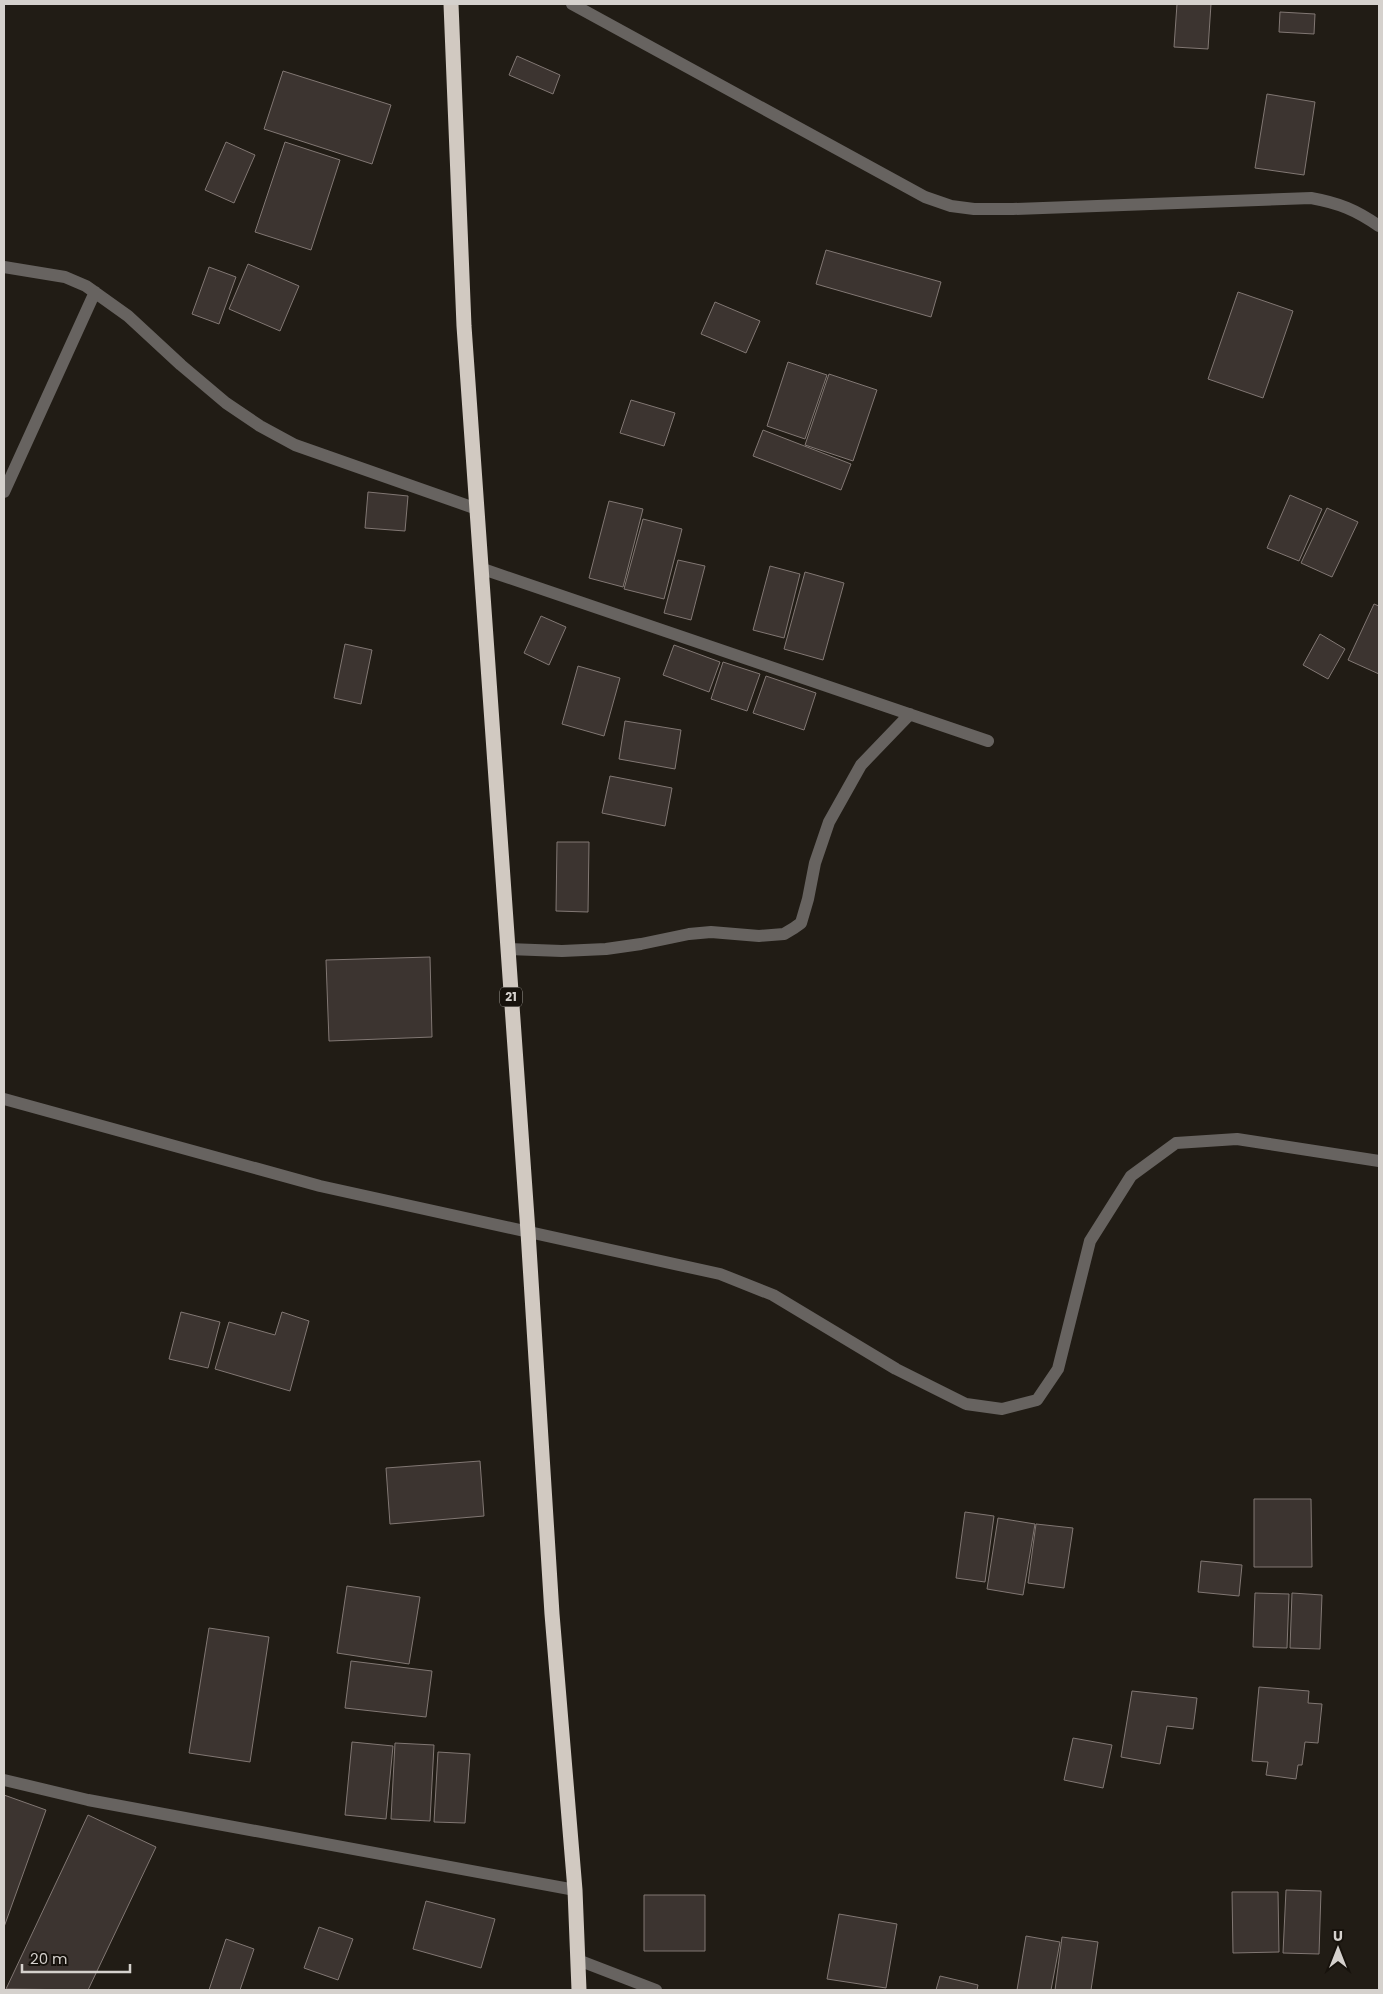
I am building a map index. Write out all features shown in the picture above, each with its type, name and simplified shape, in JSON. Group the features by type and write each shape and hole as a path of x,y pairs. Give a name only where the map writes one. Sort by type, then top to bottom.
{"highway":[{"name":"21","path":"451,4 458,216 478,509 480,568 528,1232 552,1614 575,1890 579,1990"}],"street":[{"path":"572,4 925,197 951,206 974,209 1013,209 1311,198 1334,202 1357,211 1379,226"},
{"path":"4,267 65,277 95,292 128,316 226,403 260,426 294,445 478,509"},
{"path":"4,492 95,292"},
{"path":"480,568 988,741"},
{"path":"508,949 562,951 606,948 711,932 759,936 784,934 801,923 815,863 829,822 860,765 910,714"},
{"path":"4,1100 320,1186 720,1274 773,1295 896,1369 966,1404 1002,1408 1037,1400 1058,1369 1090,1241 1130,1176 1176,1143 1237,1139 1379,1161"},
{"path":"4,1780 88,1800 575,1890"},
{"path":"578,1960 656,1990"}],"building":[{"path":"1177,4 1211,4 1208,49 1174,47"},
{"path":"1280,12 1315,14 1314,34 1279,32"},
{"path":"517,56 560,75 553,94 509,75"},
{"path":"283,71 391,105 372,164 264,129"},
{"path":"1267,94 1315,102 1304,175 1255,168"},
{"path":"226,142 255,155 234,203 205,190"},
{"path":"285,142 340,160 311,250 255,232"},
{"path":"826,250 941,282 931,317 816,284"},
{"path":"248,264 299,286 280,331 229,309"},
{"path":"209,267 236,277 219,324 192,314"},
{"path":"1238,292 1293,311 1263,398 1208,379"},
{"path":"715,302 760,321 746,353 701,334"},
{"path":"788,362 827,375 805,439 767,426"},
{"path":"829,374 877,390 853,461 805,445"},
{"path":"631,400 675,413 664,446 620,433"},
{"path":"763,430 851,464 841,490 753,456"},
{"path":"368,492 408,496 405,531 365,528"},
{"path":"1290,495 1322,509 1299,561 1267,548"},
{"path":"609,501 643,509 623,587 589,578"},
{"path":"1327,508 1358,522 1332,577 1301,563"},
{"path":"643,519 682,529 664,599 624,589"},
{"path":"678,560 705,566 691,620 664,613"},
{"path":"770,566 800,574 784,638 753,630"},
{"path":"805,572 844,583 823,660 784,649"},
{"path":"1374,604 1379,606 1379,674 1348,660"},
{"path":"541,616 566,627 549,665 524,653"},
{"path":"1320,634 1345,649 1328,679 1303,665"},
{"path":"345,644 372,650 361,704 334,698"},
{"path":"674,645 720,662 709,692 663,675"},
{"path":"723,662 760,674 747,711 711,699"},
{"path":"578,666 620,678 604,736 562,724"},
{"path":"766,676 816,693 804,730 753,713"},
{"path":"625,721 681,730 675,769 619,759"},
{"path":"610,776 672,788 665,826 602,813"},
{"path":"557,842 589,842 588,912 556,911"},
{"path":"430,957 432,1037 329,1041 326,960"},
{"path":"181,1312 220,1322 208,1368 169,1359"},
{"path":"282,1312 309,1321 290,1391 215,1369 229,1322 275,1335"},
{"path":"480,1461 484,1516 390,1524 386,1468"},
{"path":"1254,1499 1311,1499 1312,1567 1254,1567"},
{"path":"965,1512 994,1516 985,1582 956,1578"},
{"path":"998,1518 1035,1524 1023,1595 987,1589"},
{"path":"1036,1524 1073,1528 1064,1588 1028,1583"},
{"path":"1201,1561 1242,1565 1239,1596 1198,1592"},
{"path":"347,1586 420,1597 409,1664 337,1653"},
{"path":"1255,1593 1289,1594 1287,1648 1253,1647"},
{"path":"1292,1593 1322,1595 1320,1649 1290,1648"},
{"path":"209,1628 269,1637 250,1762 189,1753"},
{"path":"351,1661 432,1671 426,1717 345,1708"},
{"path":"1259,1687 1309,1691 1308,1703 1322,1704 1318,1743 1305,1742 1302,1765 1298,1765 1296,1779 1266,1775 1268,1762 1252,1761"},
{"path":"1132,1691 1197,1698 1193,1729 1167,1726 1160,1764 1121,1757"},
{"path":"1073,1738 1112,1745 1103,1788 1064,1780"},
{"path":"352,1742 393,1746 386,1819 345,1815"},
{"path":"395,1743 434,1745 430,1821 391,1819"},
{"path":"438,1752 470,1754 465,1823 434,1822"},
{"path":"4,1795 46,1810 4,1927"},
{"path":"88,1815 156,1847 88,1990 6,1989"},
{"path":"1286,1890 1321,1891 1319,1954 1283,1953"},
{"path":"1232,1892 1278,1892 1279,1952 1233,1953"},
{"path":"644,1895 705,1895 705,1951 644,1951"},
{"path":"426,1901 495,1919 481,1968 413,1949"},
{"path":"839,1914 897,1924 886,1988 827,1979"},
{"path":"319,1927 353,1939 338,1980 304,1968"},
{"path":"1026,1936 1060,1942 1051,1990 1017,1990"},
{"path":"1062,1937 1098,1942 1091,1990 1055,1990"},
{"path":"226,1939 254,1949 240,1990 209,1990"},
{"path":"940,1976 978,1985 977,1990 936,1990"}]}
